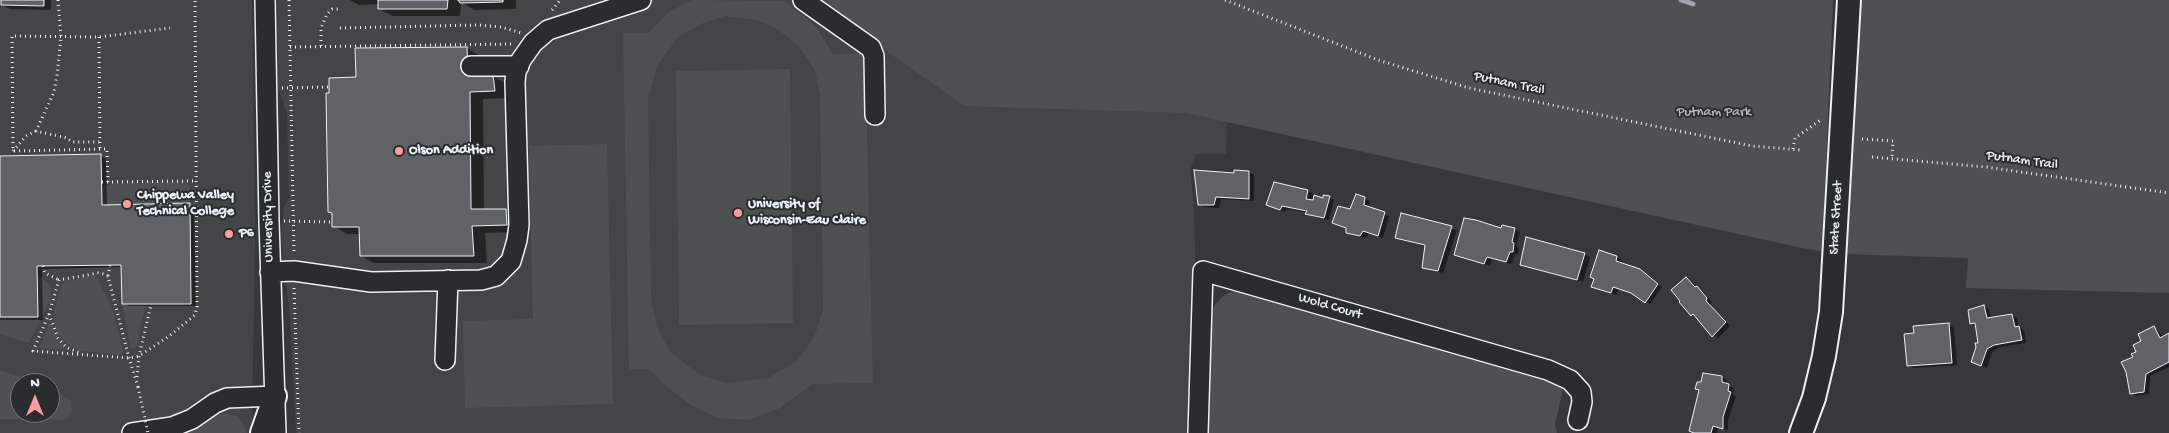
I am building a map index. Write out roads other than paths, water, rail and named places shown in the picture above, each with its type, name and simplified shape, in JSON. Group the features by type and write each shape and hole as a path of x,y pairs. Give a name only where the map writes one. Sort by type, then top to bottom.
{"main road":[{"name":"State Street","path":"1801,433 1816,390 1831,312 1848,0"},
{"path":"262,433 275,396"}],"street":[{"name":"University Drive","path":"265,0 270,272 276,433"},
{"path":"270,272 294,270 371,282 481,280 496,276 511,261 515,250 519,225 515,82 519,66 536,41 548,30 641,0"},
{"path":"803,0 871,48 874,56 875,115"},
{"path":"470,66 519,66"},
{"name":"Wold Court","path":"1198,433 1202,271 1548,370 1570,380 1581,392 1582,402 1578,420"},
{"path":"445,360 448,280"},
{"path":"132,433 172,427 192,419 215,403 227,398 275,396"}],"waterway":[{"path":"1681,0 1693,4"}],"place":[{"name":"Olson Addition","path":"399,151"},
{"name":"Chippewa Valley Technical College","path":"127,204"},
{"name":"University of Wisconsin-Eau Claire","path":"738,213"},
{"name":"P6","path":"229,234"}],"park label":[{"name":"Putnam Park","path":"1714,113"}]}
